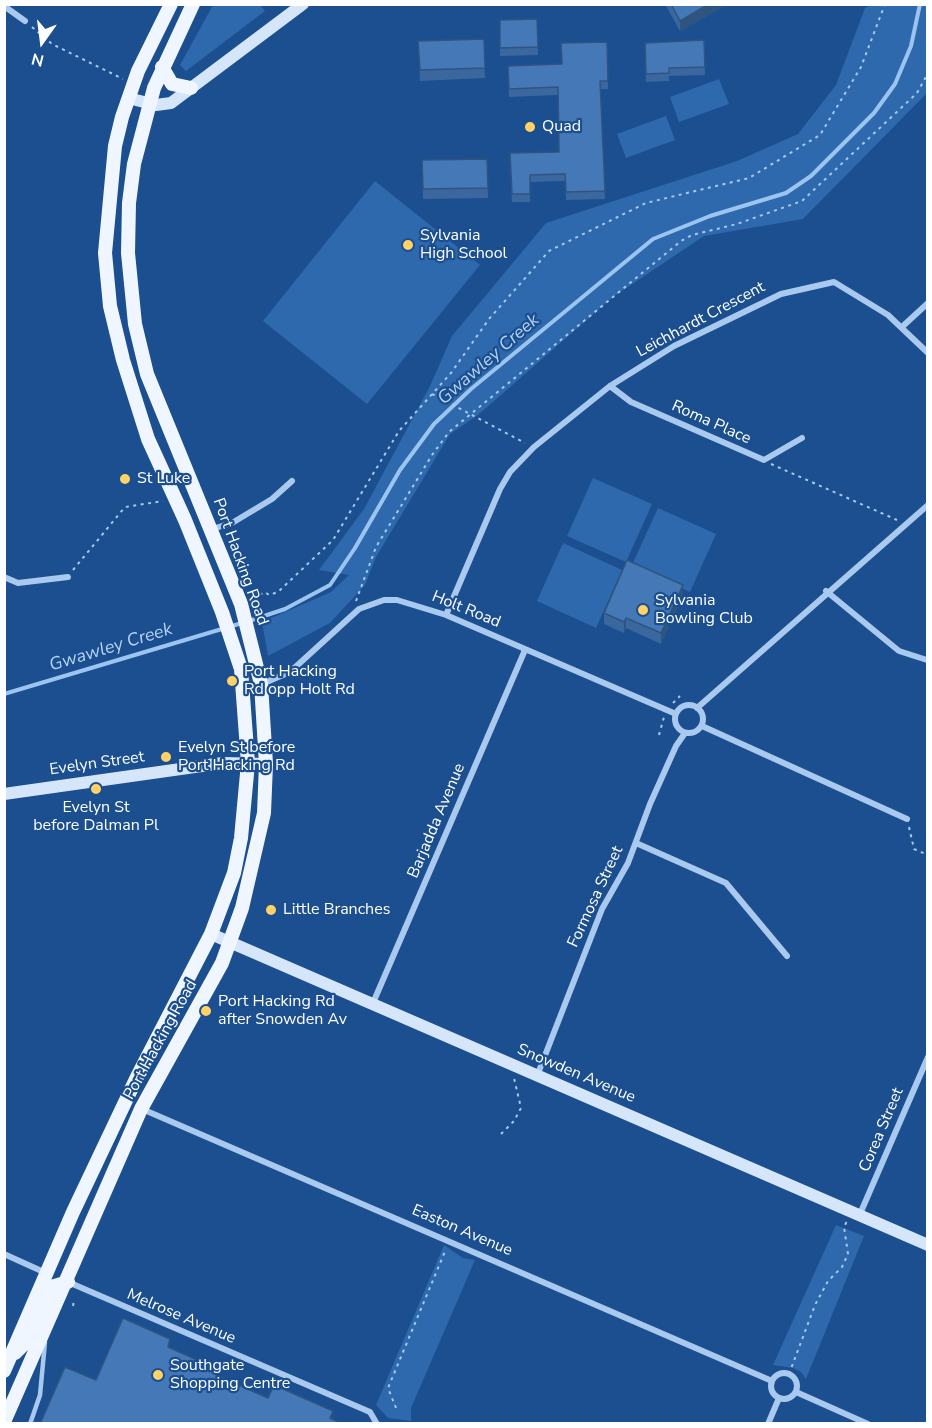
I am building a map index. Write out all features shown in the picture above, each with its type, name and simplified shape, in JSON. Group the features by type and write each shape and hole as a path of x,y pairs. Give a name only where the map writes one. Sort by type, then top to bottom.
{"main road":[{"name":"Port Hacking Road","path":"4,1371 73,1212 143,1063 184,992 211,934 234,873 240,838 248,763 243,687 237,654 222,612 148,439 123,360 110,306 105,253 116,146 128,98 171,4"},
{"name":"Port Hacking Road","path":"4,1422 44,1330 68,1282 141,1109 213,982 230,942 258,845 264,813 266,764 261,684 252,643 247,601 212,529 147,374 135,324 128,253 129,203 138,145 148,104 162,67 193,4"},
{"path":"162,67 172,84 191,88"},
{"path":"11,1357 29,1339 51,1287 68,1282 60,1273 60,1263 72,1232 73,1212"}],"street":[{"path":"128,98 148,104 167,104 303,4"},
{"path":"4,6 26,21"},
{"name":"Leichhardt Crescent","path":"446,615 500,489 510,472 534,447 610,386 674,346 781,294 834,282 903,326 927,353"},
{"path":"903,326 927,303"},
{"name":"Roma Place","path":"610,386 631,402 764,460 802,438"},
{"path":"212,529 232,523 272,499 292,481"},
{"path":"697,708 826,591 927,505"},
{"path":"921,510 927,514"},
{"path":"4,577 18,584 68,577"},
{"path":"826,591 899,651 927,660"},
{"name":"Holt Road","path":"261,684 290,672 311,656 351,615 369,604 397,600 446,615 676,714"},
{"name":"Barjadda Avenue","path":"373,1003 525,650"},
{"path":"685,706 697,708 703,718 702,726 696,731 685,733 677,725 676,714 685,706"},
{"path":"702,726 907,819"},
{"name":"Formosa Street","path":"537,1076 602,909 636,843 654,794 676,746 685,733"},
{"name":"Evelyn Street","path":"4,794 179,769 248,763 266,764"},
{"path":"636,843 726,883 787,956"},
{"name":"Snowden Avenue","path":"211,934 927,1245"},
{"name":"Corea Street","path":"855,1212 927,1057"},
{"name":"Easton Avenue","path":"141,1109 772,1381"},
{"path":"4,1254 47,1274"},
{"name":"Melrose Avenue","path":"68,1282 370,1413 377,1424"},
{"path":"781,1373 789,1374 796,1381 796,1392 787,1399 779,1398 771,1389 772,1381 781,1373"},
{"path":"796,1392 868,1424"},
{"path":"768,1424 779,1398"}],"lane":[{"path":"30,1424 40,1395 45,1360 44,1330"}],"path":[{"path":"247,601 265,592 269,595 278,592 333,540 399,431 432,394 489,319 549,251 646,203 749,178 820,135 861,68 885,4"},
{"path":"26,21 52,44 125,80"},
{"path":"351,615 376,547 432,455 449,432 681,241 692,235 737,224 802,201 917,93 927,73"},
{"path":"432,394 470,416 534,447"},
{"path":"764,460 777,469 905,524"},
{"path":"68,577 124,507 175,499"},
{"path":"907,819 914,849 927,855"},
{"path":"501,1134 514,1121 521,1108 513,1065"},
{"path":"789,1374 815,1305 828,1281 842,1267 848,1254 844,1227 855,1212"},
{"path":"396,1408 388,1388 450,1241"},
{"path":"73,1306 74,1301"}],"shaded area":[{"path":"213,5 260,5 265,11 186,71 180,65"},
{"path":"870,5 927,5 927,93 803,219 704,236 613,297 478,415 450,434 376,557 365,585 330,623 268,656 262,622 331,592 349,575 319,570 364,509 430,386 452,336 546,223 737,161 798,134 836,85 865,8"},
{"path":"719,79 729,104 679,122 670,97"},
{"path":"666,116 675,140 626,158 617,134"},
{"path":"375,181 480,265 367,404 263,321"},
{"path":"593,478 652,504 626,562 567,536"},
{"path":"658,508 716,534 690,592 632,565"},
{"path":"563,543 622,570 596,628 537,601"},
{"path":"836,1225 864,1236 806,1379 801,1372 793,1368 773,1365"},
{"path":"444,1245 463,1258 475,1260 411,1408 411,1421 388,1418 376,1405"}],"building":[{"path":"671,4 709,4 680,21"},
{"path":"537,19 538,47 500,48 500,20"},
{"path":"484,39 485,68 420,70 418,41"},
{"path":"704,40 705,67 669,68 669,73 646,74 645,43"},
{"path":"607,42 608,81 600,81 605,191 566,192 565,174 530,175 530,194 512,194 510,153 559,152 558,87 509,89 508,66 562,64 561,43"},
{"path":"487,159 488,188 423,189 422,160"},
{"name":"Sylvania Bowling Club","path":"627,560 683,585 661,633 626,618 624,622 604,613"},
{"name":"Southgate Shopping Centre","path":"123,1318 170,1339 168,1347 213,1367 221,1377 268,1398 274,1385 333,1411 330,1418 342,1424 40,1424 65,1367 96,1380"}],"waterway":[{"name":"Gwawley Creek","path":"249,621 285,609 330,585 355,548 400,470 434,424 471,389 653,239 710,216 786,193 811,176 874,113 895,84 911,46 920,4"},
{"name":"Gwawley Creek","path":"4,694 242,623"}],"place":[{"name":"Quad","path":"530,127"},
{"name":"Sylvania High School","path":"408,245"},
{"name":"St Luke","path":"125,479"},
{"name":"Sylvania Bowling Club","path":"643,610"},
{"name":"Port Hacking Rd opp Holt Rd","path":"232,681"},
{"name":"Evelyn St before Port Hacking Rd","path":"166,757"},
{"name":"Evelyn St before Dalman Pl","path":"96,789"},
{"name":"Little Branches","path":"271,910"},
{"name":"Port Hacking Rd after Snowden Av","path":"206,1011"},
{"name":"Southgate Shopping Centre","path":"158,1375"}]}
